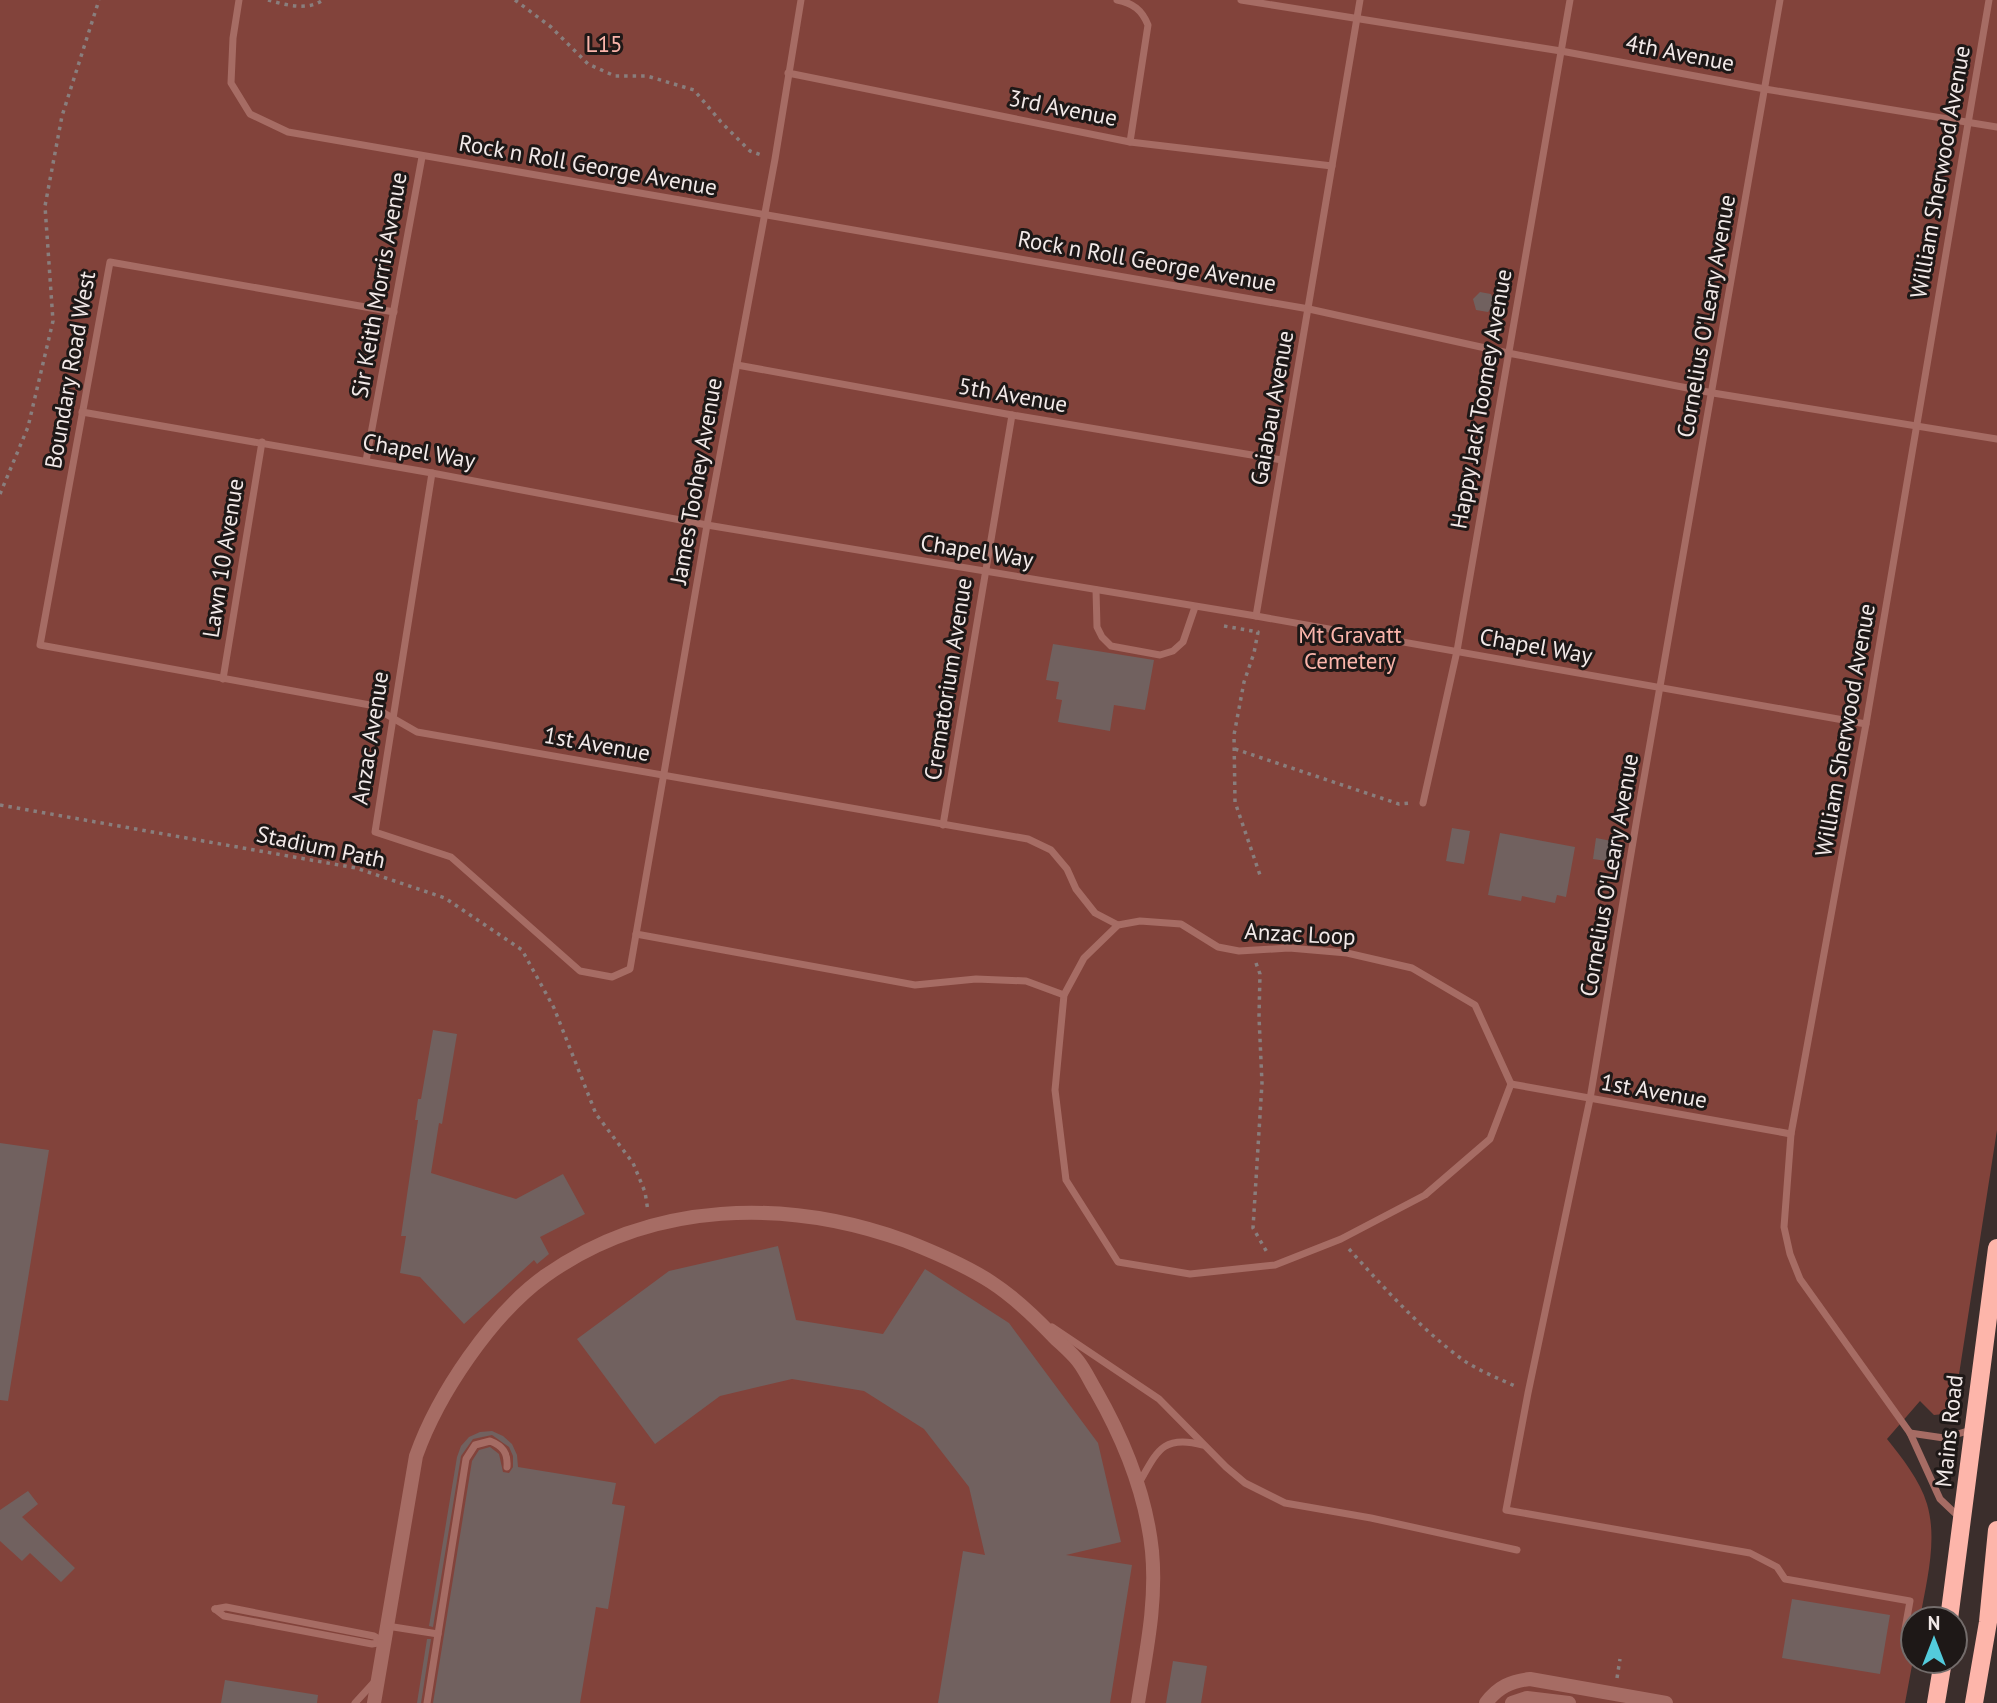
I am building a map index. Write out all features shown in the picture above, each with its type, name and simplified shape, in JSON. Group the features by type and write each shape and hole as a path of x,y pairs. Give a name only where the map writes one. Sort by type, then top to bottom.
{"main road":[{"name":"Mains Road","path":"1951,1605 1997,1248"},
{"path":"1974,1703 1988,1622 1997,1530"},
{"path":"1936,1703 1941,1675"}],"street":[{"path":"374,1703 416,1456 425,1432 466,1362 508,1310 545,1276 628,1233 673,1220 728,1212 775,1212 826,1219 881,1232 932,1251 990,1281 1034,1316 1078,1361 1116,1426 1138,1484 1152,1548 1152,1616 1138,1703"},
{"path":"1486,1703 1499,1688 1514,1681 1530,1679 1635,1700 1666,1703"},
{"path":"1512,1703 1527,1698 1569,1703"}],"lane":[{"name":"Rock n Roll George Avenue","path":"240,0 233,38 231,83 250,114 288,132 1309,309 1508,353 1713,393 1997,439"},
{"name":"James Toohey Avenue","path":"631,969 801,0"},
{"path":"1117,0 1137,7 1148,25 1130,142"},
{"path":"1241,0 1356,18"},
{"name":"Gaiabau Avenue","path":"1256,616 1360,0"},
{"name":"Happy Jack Toomey Avenue","path":"1423,803 1457,651 1570,0"},
{"name":"Cornelius O'Leary Avenue","path":"1780,0 1590,1100 1506,1510 1750,1553 1777,1567 1785,1578 1910,1601 1909,1605"},
{"name":"William Sherwood Avenue","path":"1964,1521 1940,1499 1910,1433 1800,1279 1783,1227 1791,1134 1866,724 1989,0"},
{"name":"4th Avenue","path":"1356,18 1997,127"},
{"name":"3rd Avenue","path":"788,73 1130,142 1332,166"},
{"name":"Sir Keith Morris Avenue","path":"366,461 422,157"},
{"name":"Boundary Road West","path":"40,645 110,262 394,312"},
{"name":"5th Avenue","path":"737,365 1282,460"},
{"name":"Chapel Way","path":"82,412 261,442 707,525 1256,616 1866,724"},
{"name":"Crematorium Avenue","path":"943,825 1012,415"},
{"name":"Lawn 10 Avenue","path":"223,679 261,442"},
{"name":"Anzac Avenue","path":"432,473 375,832 451,857 580,971 612,977 631,969"},
{"path":"1096,590 1097,627 1102,637 1111,646 1160,655 1173,651 1184,642 1195,607"},
{"name":"1st Avenue","path":"40,645 370,705 417,732 1028,839 1051,850 1067,869 1076,889 1096,913 1118,925"},
{"name":"Anzac Loop","path":"1118,925 1140,921 1181,923 1218,947 1239,951 1289,948 1348,953 1412,968 1475,1005 1511,1084"},
{"path":"1118,925 1084,958 1064,995 1055,1090 1066,1180 1118,1262 1190,1274 1275,1265 1341,1239 1425,1195 1490,1139 1511,1084"},
{"path":"636,934 915,985 976,979 1026,981 1064,995"},
{"name":"1st Avenue","path":"1511,1084 1791,1134"},
{"path":"1034,1316 1159,1399 1203,1445 1245,1483 1285,1503 1395,1523 1517,1550"},
{"path":"1910,1433 1944,1437 1974,1429"},
{"path":"426,1703 469,1451 482,1441 498,1444 508,1457 507,1467"},
{"path":"1138,1484 1156,1453 1167,1444 1179,1441 1203,1445"},
{"path":"226,1607 374,1636 384,1642 372,1644 224,1616 215,1609 226,1607"},
{"path":"387,1626 438,1634"},
{"path":"355,1703 379,1678"}],"path":[{"path":"0,494 28,428 53,321 45,206 62,116 99,0"},
{"path":"268,0 303,7 318,4 323,0"},
{"path":"515,0 551,27 587,64 615,76 647,76 694,90 750,151 775,159"},
{"path":"1258,632 1244,682 1234,748 1235,802 1261,878"},
{"path":"1234,748 1399,804 1423,803"},
{"name":"Stadium Path","path":"0,805 356,868 445,898 522,950 554,1008 596,1114 633,1163 645,1192 651,1227"},
{"path":"1252,950 1260,974 1262,1083 1253,1228 1275,1265"},
{"path":"1341,1239 1398,1304 1465,1362 1528,1393"}],"green space":[{"name":"Mt Gravatt Cemetery","path":"0,0 1997,0 1997,1130 1953,1413 1934,1415 1920,1401 1887,1439 1920,1486 1930,1518 1930,1562 1922,1605 1899,1605 1899,1675 1910,1675 1905,1703 0,1703"}],"building":[{"path":"1480,292 1491,294 1495,304 1488,312 1476,310 1473,299"},
{"path":"1053,644 1154,660 1145,710 1114,705 1110,731 1058,722 1062,700 1056,699 1059,682 1046,680"},
{"path":"1452,828 1470,831 1464,864 1446,861"},
{"path":"1500,833 1575,847 1566,897 1557,895 1555,903 1522,896 1521,901 1488,895"},
{"path":"1596,838 1617,842 1613,862 1593,859"},
{"path":"433,1030 457,1034 431,1173 516,1199 563,1174 585,1214 540,1237 549,1254 537,1264 534,1260 464,1324 420,1277 400,1273 406,1236 401,1236 418,1120 415,1120"},
{"path":"0,1143 49,1150 8,1401 0,1400"},
{"path":"778,1246 796,1320 883,1334 925,1269 1009,1323 1098,1443 1121,1542 1066,1555 1132,1565 1110,1703 938,1703 963,1551 985,1555 969,1487 924,1429 864,1391 792,1379 720,1396 655,1444 577,1339 669,1271"},
{"path":"492,1431 512,1444 518,1467 616,1483 612,1504 625,1506 608,1609 596,1607 580,1703 433,1703 472,1461 479,1450 490,1447 499,1454 503,1472 509,1473 513,1467 513,1456 509,1447 492,1435 473,1439 461,1456 433,1627 429,1626 457,1457 461,1446 469,1437"},
{"path":"28,1491 38,1504 22,1517 75,1568 61,1582 30,1553 22,1561 0,1541 0,1510"},
{"path":"1792,1599 1890,1615 1880,1674 1782,1658"},
{"path":"427,1639 431,1639 421,1703 417,1703"},
{"path":"1173,1661 1207,1666 1201,1703 1166,1703"},
{"path":"225,1680 318,1695 317,1703 221,1703"}],"park label":[{"name":"L15","path":"604,44"}]}
